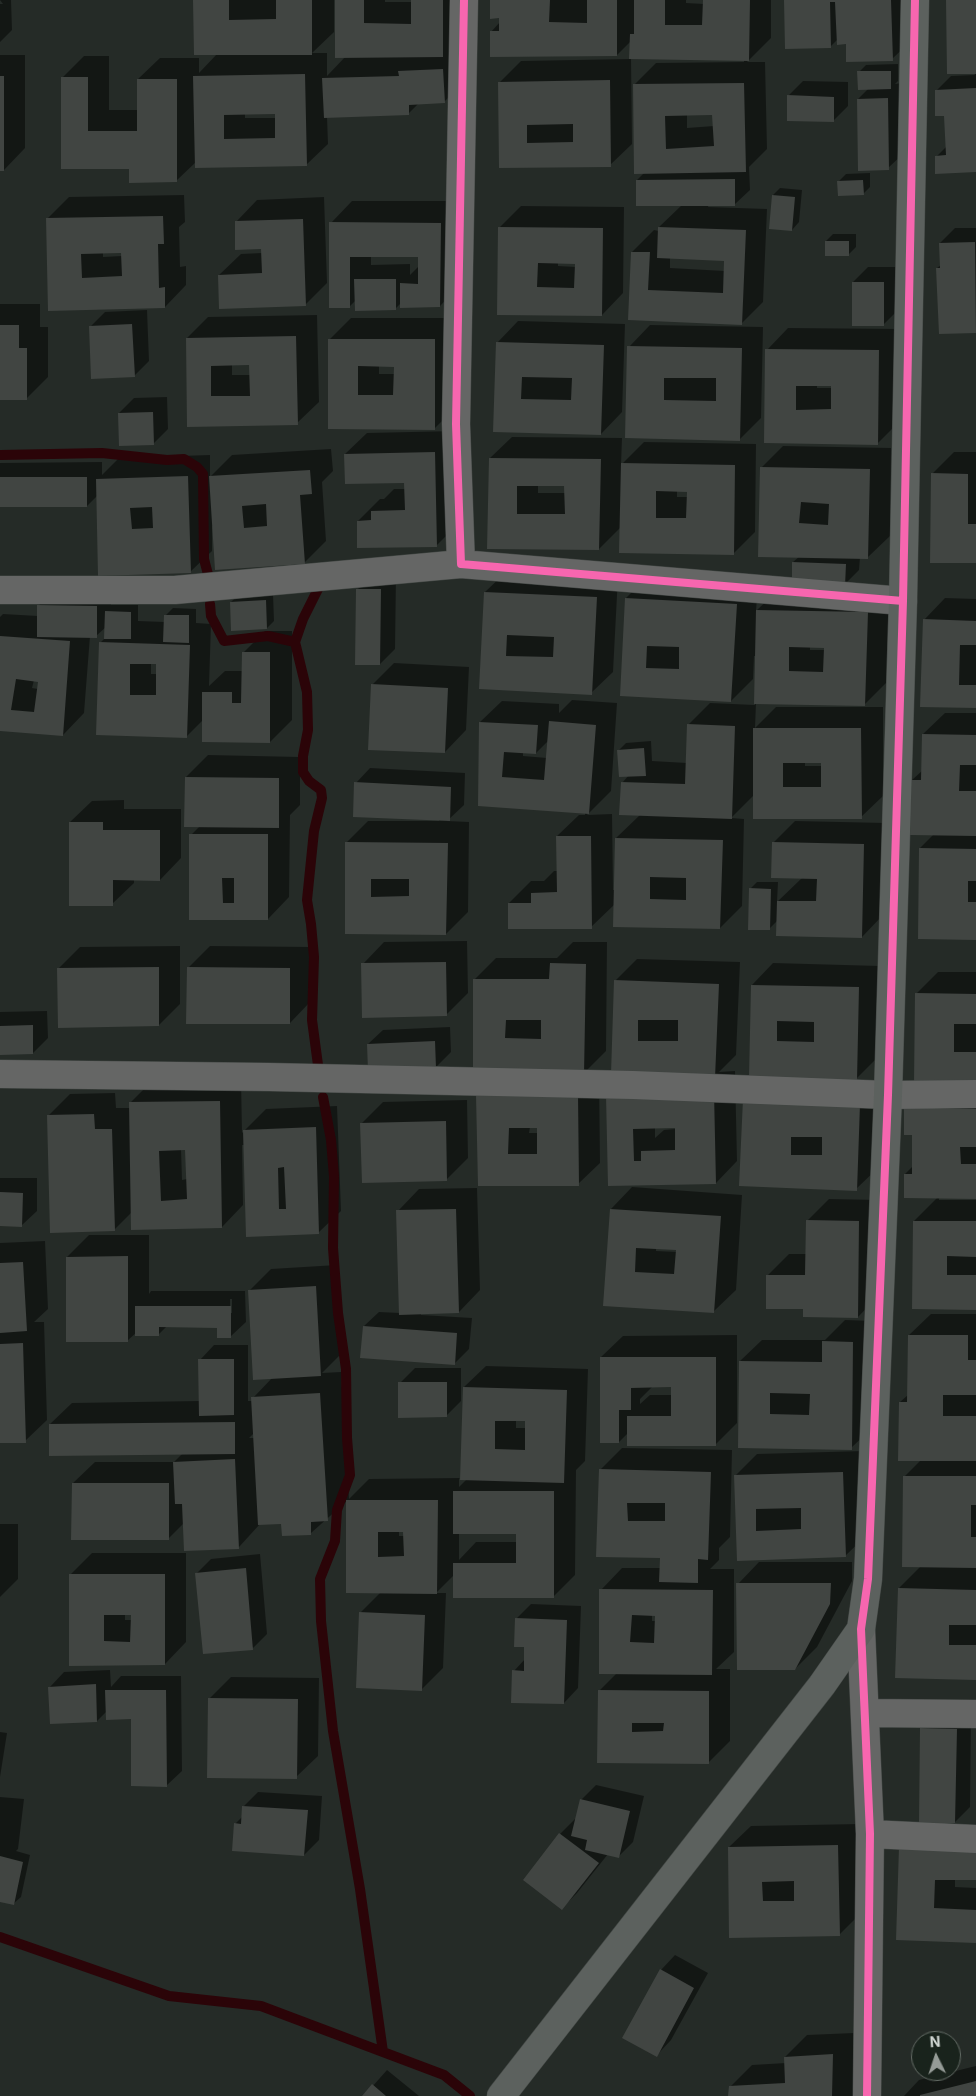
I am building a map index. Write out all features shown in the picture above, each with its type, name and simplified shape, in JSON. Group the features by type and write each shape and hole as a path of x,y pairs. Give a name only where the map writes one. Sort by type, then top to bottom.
{"street":[{"path":"461,564 456,424 464,0"},
{"path":"867,2096 870,1834 861,1629 868,1580 888,1095 903,601 915,0"},
{"path":"0,590 175,590 461,564 903,601"},
{"path":"0,1074 603,1084 888,1095 976,1094"},
{"path":"501,2096 822,1685 861,1629"},
{"path":"865,1713 976,1714"},
{"path":"870,1834 976,1839"}],"building":[{"path":"193,0 229,0 229,20 276,19 276,0 312,0 312,55 194,55"},
{"path":"335,0 364,0 364,23 411,24 411,0 443,0 443,57 335,58"},
{"path":"490,0 550,0 549,22 587,23 587,0 617,0 617,56 490,57 490,31 499,31 499,18 490,19"},
{"path":"634,0 665,0 665,25 702,25 703,0 750,0 749,61 629,59 630,34 634,34"},
{"path":"784,0 891,0 893,61 846,62 846,44 837,45 835,2 830,2 831,48 785,49"},
{"path":"946,0 976,0 976,74 947,74"},
{"path":"443,69 445,103 409,105 409,115 324,118 322,78 399,76 398,71"},
{"path":"857,71 891,71 891,89 858,90"},
{"path":"305,74 307,166 195,168 193,76","holes":["275,114 275,138 224,139 224,115"]},
{"path":"0,76 4,76 4,171 0,171"},
{"path":"61,77 88,77 88,131 137,131 137,79 177,79 177,182 129,183 129,169 61,169"},
{"path":"610,80 611,167 499,168 498,82","holes":["573,124 573,142 527,143 527,125"]},
{"path":"744,83 746,172 634,174 633,84","holes":["712,115 714,146 666,149 665,116"]},
{"path":"976,88 976,172 935,174 935,156 946,155 944,116 935,116 935,90"},
{"path":"787,95 834,97 834,122 787,121"},
{"path":"888,98 889,170 858,171 857,99"},
{"path":"735,179 735,206 636,206 636,180"},
{"path":"863,180 864,195 838,196 837,181"},
{"path":"772,195 795,197 792,231 769,229"},
{"path":"163,216 164,244 158,244 159,288 165,287 165,308 48,311 46,218","holes":["121,253 122,276 82,278 81,254"]},
{"path":"303,219 306,306 219,309 218,275 262,273 261,249 235,250 235,221"},
{"path":"329,222 441,223 440,307 400,308 400,283 418,284 418,257 350,257 350,308 329,308"},
{"path":"498,227 603,228 602,316 497,315","holes":["538,263 575,264 574,288 537,287"]},
{"path":"658,227 746,230 742,325 628,320 631,252 650,252 648,290 723,293 724,261 657,258"},
{"path":"825,241 849,241 849,256 825,256"},
{"path":"975,242 976,333 939,334 936,268 940,268 939,243"},
{"path":"354,279 396,279 396,310 355,311"},
{"path":"852,282 884,282 884,326 852,326"},
{"path":"132,324 135,377 91,379 89,326"},
{"path":"0,325 19,325 19,348 27,348 27,400 0,400"},
{"path":"296,336 298,425 187,427 186,338","holes":["249,365 250,396 211,396 211,366"]},
{"path":"328,339 435,339 435,430 328,429","holes":["358,366 394,367 393,395 358,395"]},
{"path":"496,342 604,345 601,435 493,432","holes":["522,377 572,378 571,400 521,399"]},
{"path":"627,346 742,348 740,441 625,438","holes":["664,378 716,378 716,401 664,400"]},
{"path":"765,349 879,350 878,445 764,443","holes":["796,386 831,386 831,409 796,410"]},
{"path":"153,412 154,445 119,446 118,413"},
{"path":"435,452 437,547 357,548 357,521 371,520 371,511 405,510 404,483 345,484 344,454"},
{"path":"489,458 601,459 599,550 487,549","holes":["517,486 564,486 565,514 517,514"]},
{"path":"621,463 735,465 734,555 619,553","holes":["656,491 687,492 686,518 656,518"]},
{"path":"760,467 870,469 868,559 758,557","holes":["801,502 829,504 828,525 799,523"]},
{"path":"310,470 312,494 300,495 305,564 215,570 209,476","holes":["266,504 267,526 244,528 242,506"]},
{"path":"931,473 968,474 968,524 976,524 976,563 930,563"},
{"path":"188,476 191,573 98,576 96,479","holes":["152,507 153,528 132,529 130,508"]},
{"path":"0,477 87,477 87,507 0,507"},
{"path":"792,562 846,564 845,586 792,584"},
{"path":"356,589 381,589 380,665 355,665"},
{"path":"484,592 597,597 592,695 479,689","holes":["507,635 554,637 553,657 506,656"]},
{"path":"625,598 737,604 731,702 620,696","holes":["647,646 679,647 679,669 646,668"]},
{"path":"266,600 267,629 231,631 230,602"},
{"path":"37,605 97,606 97,638 37,637"},
{"path":"756,610 868,612 865,706 754,704","holes":["789,647 824,648 823,672 789,671"]},
{"path":"105,611 131,612 131,639 104,639"},
{"path":"164,615 189,615 189,643 163,642"},
{"path":"923,619 976,621 976,645 960,645 959,685 976,685 976,708 920,707"},
{"path":"0,636 70,641 63,736 0,731","holes":["16,679 38,682 34,712 11,710"]},
{"path":"99,642 190,645 187,738 96,735","holes":["130,664 156,664 156,695 130,695"]},
{"path":"242,652 270,652 270,743 202,742 202,692 232,692 232,703 241,703"},
{"path":"371,684 448,688 445,753 368,750"},
{"path":"549,721 596,725 589,814 478,806 479,722 538,725 536,754 504,752 502,777 544,780"},
{"path":"687,724 735,726 732,819 619,815 621,782 685,784"},
{"path":"753,728 861,728 862,819 753,819","holes":["783,763 821,763 821,787 783,787"]},
{"path":"922,734 976,735 976,765 960,765 959,791 976,791 976,836 910,835 911,780 921,780"},
{"path":"644,748 646,776 619,777 617,750"},
{"path":"185,777 279,778 279,828 184,827"},
{"path":"354,782 451,787 450,821 353,817"},
{"path":"69,822 103,822 103,830 160,830 160,881 113,880 113,906 69,906"},
{"path":"189,834 268,834 268,920 189,920","holes":["222,878 234,878 234,903 223,903"]},
{"path":"556,836 591,836 592,929 508,929 508,903 531,903 531,893 557,892"},
{"path":"615,838 723,840 720,929 613,927","holes":["650,877 686,878 686,900 650,899"]},
{"path":"345,842 448,843 446,935 345,934","holes":["371,879 409,879 409,896 371,897"]},
{"path":"772,842 864,844 862,938 776,936 777,901 816,901 817,879 771,878"},
{"path":"919,848 976,849 976,881 968,881 968,902 976,902 976,940 918,939"},
{"path":"749,888 771,889 770,930 748,930"},
{"path":"446,962 447,1016 362,1018 361,963"},
{"path":"550,963 586,964 584,1074 473,1073 473,979 549,979","holes":["506,1020 541,1020 541,1039 505,1038"]},
{"path":"159,967 159,1026 58,1028 57,968"},
{"path":"187,967 290,968 290,1024 186,1024"},
{"path":"614,980 719,984 715,1078 611,1074","holes":["638,1020 678,1020 678,1041 638,1041"]},
{"path":"751,985 859,987 857,1080 749,1078","holes":["777,1021 814,1022 814,1042 777,1041"]},
{"path":"915,993 976,994 976,1024 954,1024 954,1052 976,1052 976,1085 914,1084"},
{"path":"33,1025 33,1054 0,1055 0,1026"},
{"path":"435,1041 436,1068 368,1071 367,1044"},
{"path":"714,1092 716,1184 608,1186 606,1095","holes":["675,1128 675,1150 641,1151 641,1161 634,1161 633,1129"]},
{"path":"476,1095 578,1095 579,1186 478,1186","holes":["509,1128 537,1128 537,1154 508,1154"]},
{"path":"743,1099 860,1104 857,1191 739,1186","holes":["791,1137 822,1137 822,1155 791,1155"]},
{"path":"220,1101 222,1228 131,1230 129,1102","holes":["185,1150 187,1199 161,1201 159,1151"]},
{"path":"904,1109 976,1109 976,1147 960,1147 961,1164 976,1164 976,1199 904,1198 904,1174 912,1174 912,1135 904,1135"},
{"path":"94,1114 95,1129 112,1129 115,1231 50,1233 47,1115"},
{"path":"446,1121 447,1181 362,1183 360,1123"},
{"path":"316,1127 319,1234 246,1237 243,1130","holes":["284,1167 286,1209 279,1209 278,1168"]},
{"path":"0,1192 23,1193 22,1227 0,1226"},
{"path":"456,1209 459,1313 399,1315 396,1210"},
{"path":"610,1209 721,1216 714,1313 603,1306","holes":["636,1248 676,1250 674,1274 635,1272"]},
{"path":"806,1220 859,1221 858,1318 803,1317 803,1309 766,1309 766,1275 805,1275"},
{"path":"913,1221 976,1221 976,1257 947,1256 947,1275 976,1275 976,1310 912,1309"},
{"path":"128,1256 128,1342 66,1342 66,1257"},
{"path":"23,1262 27,1331 0,1333 0,1263"},
{"path":"316,1286 321,1376 253,1380 248,1290"},
{"path":"135,1306 231,1306 231,1338 217,1338 217,1328 159,1327 159,1336 135,1336"},
{"path":"363,1326 457,1333 455,1365 360,1358"},
{"path":"908,1335 968,1335 968,1360 976,1360 976,1395 943,1395 943,1416 976,1416 976,1461 898,1461 899,1402 907,1402"},
{"path":"822,1341 853,1342 852,1450 738,1448 739,1361 822,1362","holes":["770,1393 810,1394 809,1415 770,1414"]},
{"path":"23,1343 26,1443 0,1443 0,1344"},
{"path":"600,1357 716,1357 716,1446 627,1446 627,1416 671,1416 671,1387 631,1388 631,1410 619,1410 619,1443 600,1443"},
{"path":"198,1359 234,1359 234,1415 199,1416"},
{"path":"398,1382 447,1382 447,1417 398,1418"},
{"path":"463,1387 567,1390 564,1483 460,1480","holes":["495,1421 525,1421 525,1450 495,1449"]},
{"path":"320,1393 328,1521 311,1522 311,1535 282,1536 281,1524 258,1525 251,1397"},
{"path":"235,1422 235,1454 49,1456 49,1424"},
{"path":"235,1459 239,1549 184,1551 182,1504 175,1504 173,1462"},
{"path":"599,1469 711,1472 708,1560 698,1559 698,1583 659,1582 660,1558 596,1557","holes":["627,1503 665,1503 665,1521 628,1521"]},
{"path":"843,1472 846,1557 737,1561 734,1475","holes":["801,1508 801,1529 756,1531 756,1509"]},
{"path":"903,1476 976,1476 976,1505 971,1505 971,1537 976,1537 976,1568 902,1567"},
{"path":"72,1483 169,1483 169,1540 71,1540"},
{"path":"453,1491 554,1491 554,1598 453,1598 453,1563 516,1563 516,1534 453,1534"},
{"path":"346,1500 438,1500 437,1594 346,1593","holes":["378,1532 403,1532 404,1556 378,1557"]},
{"path":"246,1568 253,1650 203,1654 195,1573"},
{"path":"69,1574 165,1574 165,1665 69,1666","holes":["104,1615 131,1615 130,1642 104,1641"]},
{"path":"736,1583 831,1583 830,1604 795,1670 737,1670"},
{"path":"898,1588 976,1590 976,1625 949,1625 949,1645 976,1645 976,1680 895,1678"},
{"path":"599,1589 713,1590 712,1675 599,1674","holes":["632,1615 655,1616 654,1643 630,1642"]},
{"path":"359,1612 425,1615 422,1691 356,1688"},
{"path":"515,1618 567,1620 564,1704 511,1703 512,1670 524,1671 524,1647 514,1647"},
{"path":"96,1684 97,1722 50,1724 48,1687"},
{"path":"105,1690 166,1690 167,1787 131,1786 131,1719 106,1720"},
{"path":"598,1690 709,1691 709,1764 597,1763","holes":["632,1723 664,1723 663,1731 632,1732"]},
{"path":"208,1698 298,1699 297,1779 207,1778"},
{"path":"920,1728 957,1729 955,1823 919,1823"},
{"path":"580,1799 630,1811 619,1858 585,1850 587,1840 571,1836"},
{"path":"242,1806 308,1810 304,1856 232,1851 234,1823 241,1824"},
{"path":"559,1833 599,1863 562,1910 523,1880"},
{"path":"838,1845 840,1936 729,1938 728,1847","holes":["794,1881 794,1901 763,1901 762,1882"]},
{"path":"899,1847 976,1850 976,1880 935,1880 934,1908 976,1910 976,1943 896,1940"},
{"path":"0,1856 23,1862 14,1905 0,1902"},
{"path":"660,1969 694,1988 657,2057 622,2038"},
{"path":"833,2054 832,2096 728,2096 729,2086 785,2083 784,2057"},
{"path":"976,2081 976,2096 920,2096 920,2095"},
{"path":"372,2084 386,2096 362,2096"}],"waterway":[{"path":"0,455 102,453 167,460 184,459 197,467 203,474 204,559 210,582"},
{"path":"318,1065 312,1020 314,957 307,900 314,831 322,798 321,790 309,781 303,772 303,756 308,730 307,692 295,642 303,619 320,585"},
{"path":"210,604 211,616 224,641 268,636 295,642"},
{"path":"323,1097 331,1140 334,1176 333,1248 338,1313 346,1369 347,1438 350,1475 337,1510 335,1541 320,1579 321,1621 333,1731 360,1889 383,2052"},
{"path":"0,1937 169,1996 261,2006 444,2075 470,2096"}],"cycle path":[{"path":"464,0 456,424 461,564 903,601"},
{"path":"867,2096 870,1834 861,1629 868,1579 888,1095 903,601 915,0"}]}
